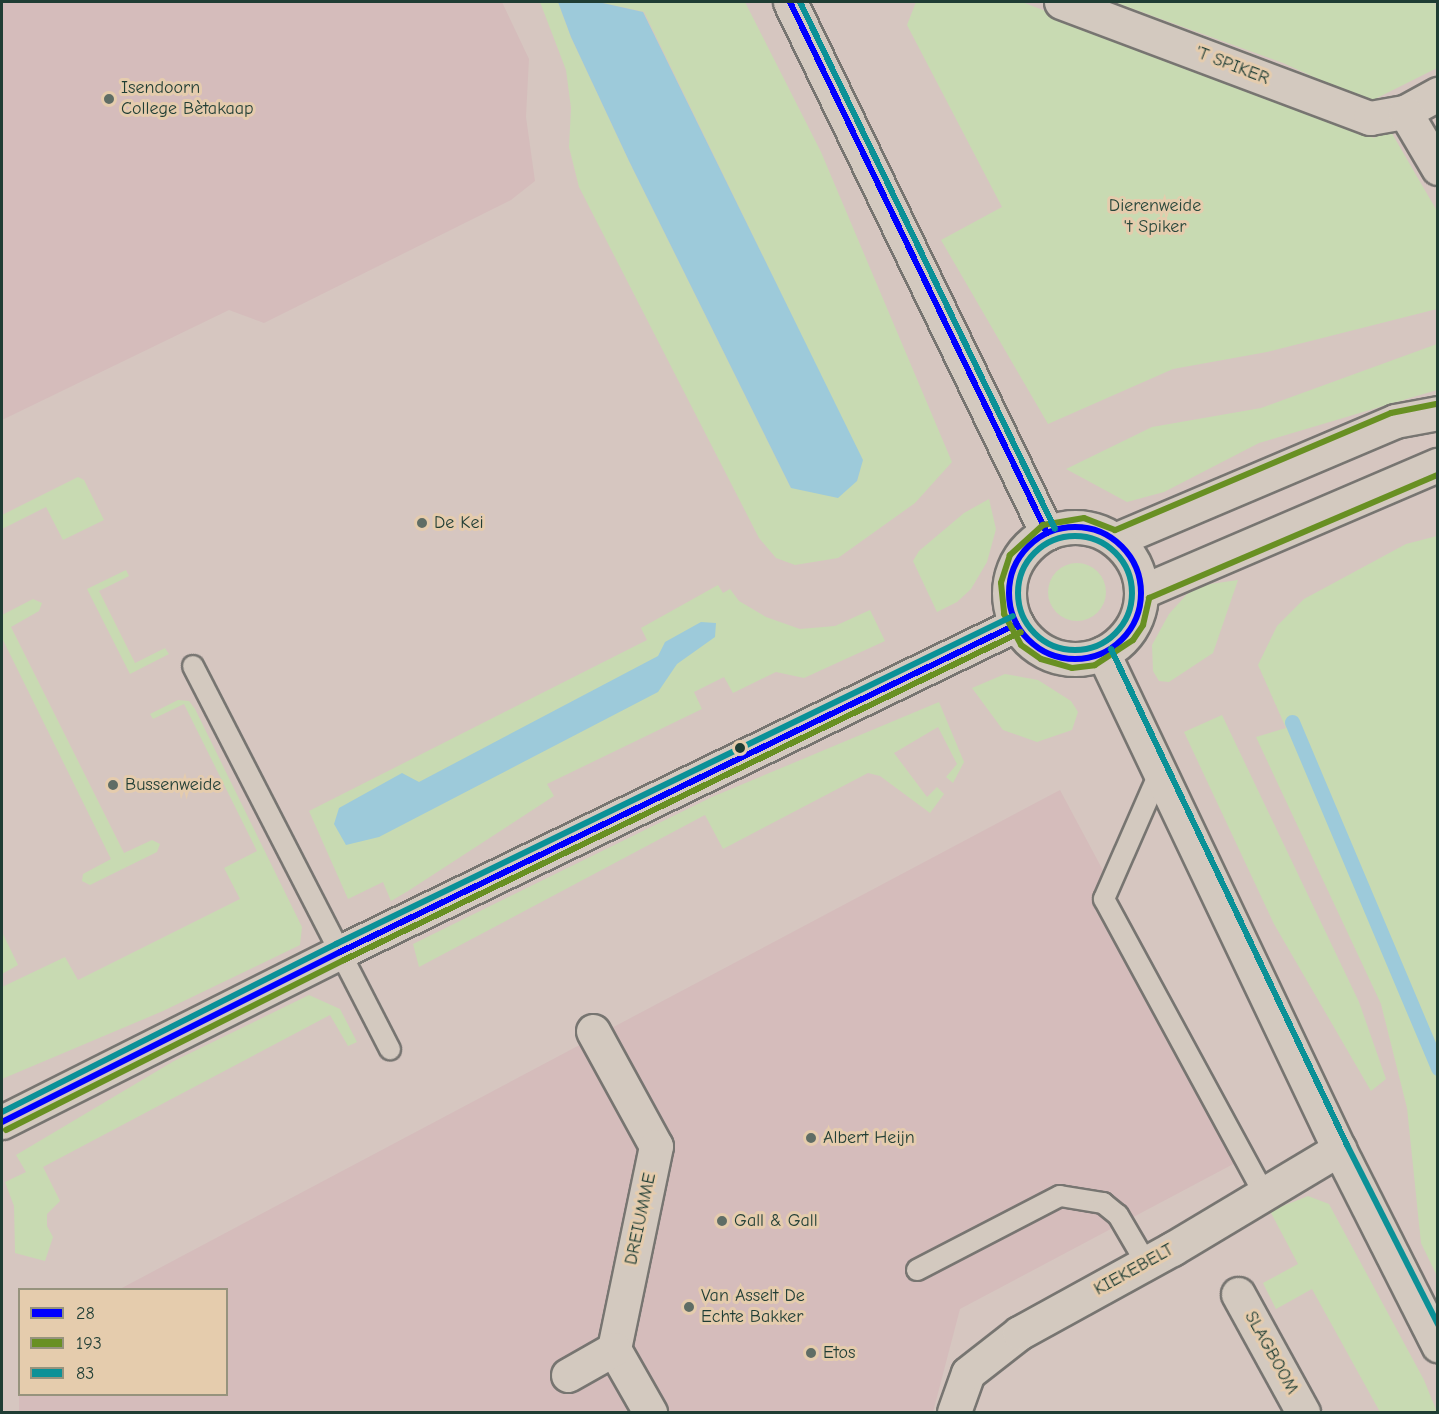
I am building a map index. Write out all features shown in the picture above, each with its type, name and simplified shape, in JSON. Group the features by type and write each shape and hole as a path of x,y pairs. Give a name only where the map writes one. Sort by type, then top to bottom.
{"street":[{"path":"790,2 1047,533"},
{"name":"'T SPIKER","path":"1061,2 1370,118 1405,112 1437,94"},
{"path":"1405,112 1437,168"},
{"path":"1115,540 1395,421 1437,412"},
{"path":"1141,592 1437,465"},
{"path":"1083,527 1115,540 1134,563 1141,592 1135,621 1121,639 1103,653 1073,659 1054,656 1029,639 1017,624 1009,598 1013,571 1026,549 1047,533 1083,527"},
{"path":"2,1122 340,952 1017,624"},
{"path":"1103,653 1161,769 1339,1149 1437,1345"},
{"name":"DREIUMME","path":"593,1031 656,1146 614,1349"},
{"name":"KIEKEBELT","path":"954,1413 968,1373 1019,1333 1146,1263 1339,1149"},
{"name":"SLAGBOOM","path":"1238,1294 1303,1413"},
{"path":"568,1375 614,1349 650,1413"}],"lane":[{"path":"193,666 390,1048"},
{"path":"1161,769 1104,899 1264,1194"},
{"path":"917,1270 1060,1197 1103,1203 1118,1215 1146,1263"}],"shaded area":[{"path":"2,2 502,2 529,59 526,117 535,181 511,200 264,323 229,310 2,420"},
{"path":"1060,790 1254,1153 960,1309 933,1412 19,1412 19,1396 228,1396 228,1288 122,1288"}],"green space":[{"path":"540,2 558,2 571,37 629,161 791,488 857,481 862,460 644,12 598,2 745,2 821,152 952,462 915,503 838,558 795,565 776,558 759,538 579,187 569,147 571,108 566,70"},
{"name":"Dierenweide 't Spiker","path":"916,2 1022,2 1374,138 1390,130 1437,211 1437,309 1267,352 1173,369 1048,424 941,240 1002,207 907,25"},
{"path":"1114,2 1434,2 1437,8 1437,68 1369,102 1283,63"},
{"path":"1437,344 1437,390 1259,443 1164,492 1127,502 1066,469 1152,427 1261,408"},
{"path":"78,477 84,480 104,520 63,540 46,507 2,529 2,515"},
{"path":"989,499 996,529 987,562 971,589 957,602 937,612 913,561 919,551 964,513"},
{"path":"1438,536 1437,1276 1421,1243 1407,1108 1381,1004 1256,737 1286,728 1258,665 1277,626 1304,599 1406,544"},
{"path":"1071,563 1083,563 1093,567 1102,576 1106,598 1098,613 1083,621 1071,621 1061,617 1052,608 1048,598 1048,586 1052,576 1061,567"},
{"path":"126,570 129,576 99,591 135,663 165,648 169,654 130,674 87,589"},
{"path":"1238,580 1213,653 1169,682 1159,681 1153,671 1152,645 1169,614 1187,594 1203,585"},
{"path":"718,585 723,593 730,589 739,601 766,617 800,629 835,626 870,610 885,641 804,678 776,672 733,693 724,677 694,692 702,709 547,784 554,796 408,891 391,901 383,882 348,899 309,811 647,640 641,628"},
{"path":"33,599 42,603 39,611 11,627 124,853 152,840 160,844 157,852 90,885 82,881 83,874 111,859 2,638 2,615"},
{"path":"1005,674 1038,680 1071,701 1078,712 1072,730 1037,742 1003,730 972,688"},
{"path":"178,700 189,701 195,709 302,927 300,945 163,1011 2,1079 2,987 65,957 78,980 240,899 224,868 257,851 184,704 153,719 150,714"},
{"path":"939,702 964,762 953,783 946,777 957,764 938,727 894,753 927,797 937,787 944,794 930,813 880,776 868,773 723,849 705,815 419,967 413,944 712,797"},
{"path":"1222,715 1359,1002 1386,1079 1371,1091 1274,924 1184,732"},
{"path":"2,932 18,965 2,974"},
{"path":"309,995 340,1009 357,1042 348,1046 330,1015 43,1167 60,1201 47,1214 47,1226 53,1237 45,1261 15,1253 14,1206 5,1182 26,1172 16,1155 174,1061"},
{"path":"1308,1196 1329,1204 1424,1380 1437,1412 1380,1412 1312,1289 1276,1309 1263,1283 1298,1264 1270,1211"}],"water":[{"path":"558,2 598,2 643,12 863,460 857,481 838,498 791,488 629,161 571,37"},
{"path":"701,622 716,623 715,637 677,664 658,692 379,837 346,845 334,824 339,808 402,773 419,782 658,656 665,642"}],"waterway":[{"path":"1292,722 1438,1068"}],"transit line":[{"name":"28","path":"790,2 1047,533"},
{"name":"83","path":"800,2 1055,529"},
{"name":"193","path":"1436,404 1391,413 1115,530 1084,518 1043,525 1010,555 1001,583 1004,614 1021,645 1041,659 1072,668 1095,665 1133,640 1143,625 1149,598 1438,475"},
{"name":"28","path":"1075,527 1100,532 1112,538 1130,556 1136,568 1141,593 1136,618 1130,630 1112,648 1100,654 1075,659 1050,654 1038,648 1020,630 1014,618 1009,593 1014,568 1020,556 1038,538 1050,532 1075,527"},
{"name":"83","path":"1075,536 1097,541 1115,553 1127,571 1132,593 1127,615 1115,633 1097,645 1075,650 1053,645 1035,633 1023,615 1018,593 1023,571 1035,553 1053,541 1075,536"},
{"name":"83","path":"2,1112 336,944 1013,616"},
{"name":"28","path":"2,1122 340,952 1017,624"},
{"name":"193","path":"6,1130 344,960 1021,632"},
{"name":"83","path":"1111,649 1347,1145 1438,1324"}],"place":[{"name":"Isendoorn College Bètakaap","path":"109,99"},
{"name":"De Kei","path":"422,523"},
{"name":"Bussenweide","path":"113,785"},
{"name":"Albert Heijn","path":"811,1138"},
{"name":"Gall & Gall","path":"722,1221"},
{"name":"Van Asselt De Echte Bakker","path":"689,1307"},
{"name":"Etos","path":"811,1353"}]}
